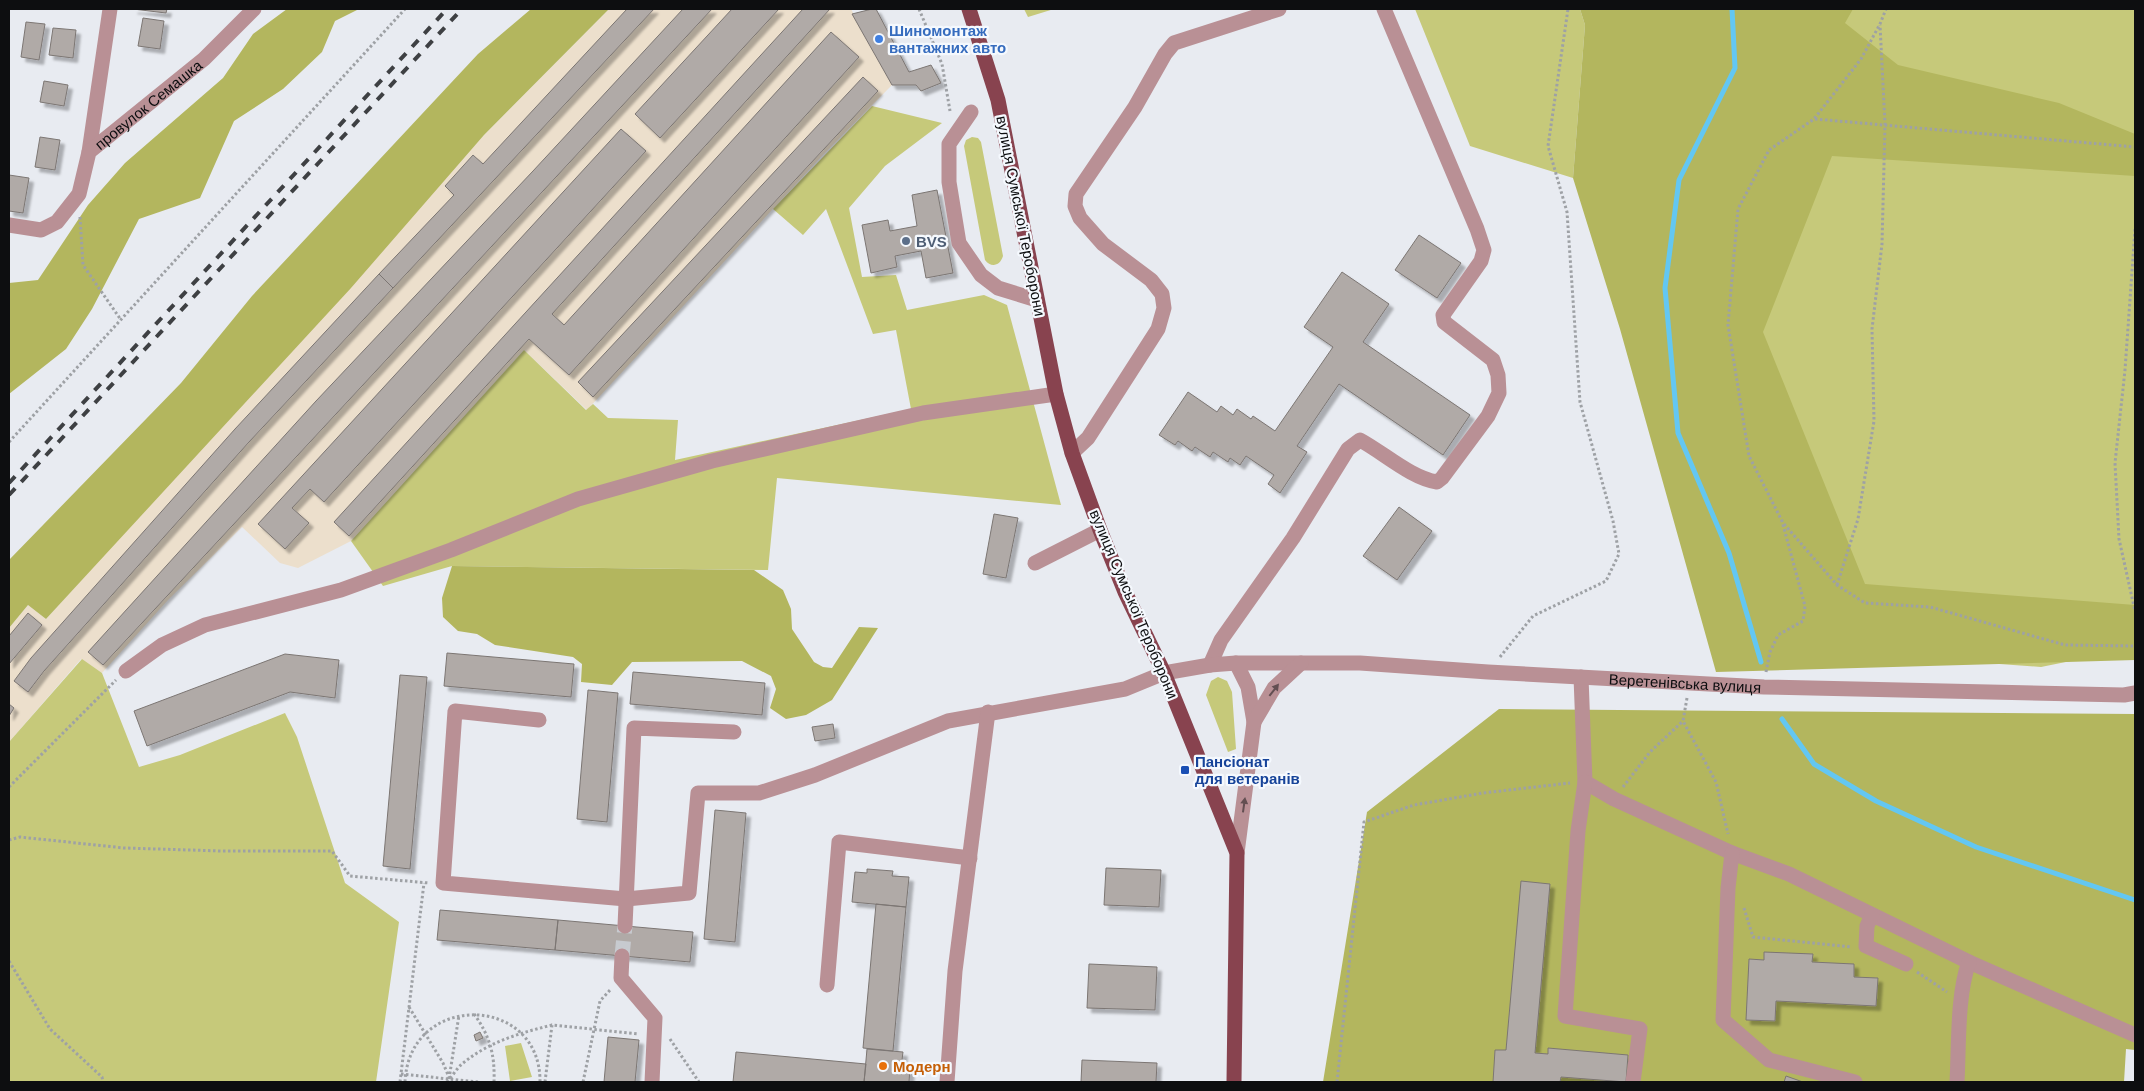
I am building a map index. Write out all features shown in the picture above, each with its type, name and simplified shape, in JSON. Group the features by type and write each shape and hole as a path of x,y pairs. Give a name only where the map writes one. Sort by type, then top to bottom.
{"main road":[{"name":"вулиця Сумської Тероборони","path":"969,9 998,100 1056,394 1072,453 1125,592 1164,673 1237,853 1234,1082"}],"street":[{"path":"89,152 110,9"},
{"name":"провулок Семашка","path":"9,225 40,230 57,222 79,194 89,152 204,59 254,9"},
{"path":"1072,453 1088,438 1158,329 1164,308 1162,294 1151,280 1104,244 1080,218 1075,206 1076,194 1135,107 1165,54 1174,43 1278,9"},
{"path":"1210,665 1221,640 1293,538 1348,449 1360,440 1378,449 1424,480 1437,482 1488,416 1499,393 1498,375 1493,360 1444,322 1443,315 1481,261 1484,250 1384,9"},
{"path":"971,112 949,144 949,182 958,243 980,275 998,288 1037,300"},
{"path":"126,671 162,645 205,625 341,590 451,550 578,499 712,461 924,413 1056,394"},
{"path":"1035,563 1100,530"},
{"name":"Веретенівська вулиця","path":"626,899 689,893 698,793 759,793 815,775 948,721 988,712 1125,689 1164,673 1210,665 1360,662 1488,672 1764,687 2124,695 2135,693"},
{"path":"1236,663 1248,687 1254,722 1237,853"},
{"path":"1254,722 1274,688 1301,663"},
{"path":"1581,677 1585,782 1578,831 1566,1016 1640,1029 1634,1082"},
{"path":"539,720 455,711 443,883 626,899"},
{"path":"947,1082 955,971 988,712"},
{"path":"625,926 634,728 734,732"},
{"path":"1585,782 1614,799 1732,853 1789,874 1968,962 2135,1035"},
{"path":"827,985 840,842 970,858"},
{"path":"1732,853 1728,888 1723,1020 1769,1060 1855,1082"},
{"path":"1872,915 1867,926 1866,946 1906,964"},
{"path":"622,956 621,978 655,1018 652,1082"},
{"path":"1957,1082 1962,1001 1968,962"}],"path":[{"path":"9,442 405,9"},
{"path":"920,9 942,64 950,111"},
{"path":"1488,672 1533,616 1606,582 1619,554 1580,402 1568,212 1548,146 1568,9"},
{"path":"1764,687 1770,652 1778,635 1803,621 1805,606 1782,521 1749,456 1728,325 1738,209 1769,150 1814,118 1861,59 1886,9"},
{"path":"1837,585 1858,519 1874,421 1872,329 1882,244 1885,124 1880,24"},
{"path":"1814,118 2135,147"},
{"path":"79,194 83,265 121,320"},
{"path":"2135,229 2126,360 2115,463 2119,539 2135,611"},
{"path":"1782,521 1837,585 1865,603 1930,607 2065,645 2135,646"},
{"path":"9,787 126,671"},
{"path":"1614,799 1650,752 1683,721 1691,683"},
{"path":"1683,721 1716,782 1732,853"},
{"path":"1337,1082 1364,822 1414,805 1483,793 1585,782"},
{"path":"9,840 20,837 124,848 212,851 332,851 350,876 443,883"},
{"path":"400,1082 424,883"},
{"path":"1742,904 1753,937 1845,946"},
{"path":"9,961 50,1029 102,1077 103,1082"},
{"path":"1906,964 1962,1001"},
{"path":"583,1082 600,1001 621,978"},
{"path":"409,1007 443,1062 449,1082"},
{"path":"473,1014 484,1029 491,1044 494,1082"},
{"path":"405,1082 412,1052 425,1033 447,1019 459,1015 473,1014 498,1019 520,1033 534,1053 538,1064 540,1082"},
{"path":"449,1082 459,1015"},
{"path":"655,1018 699,1082"},
{"path":"545,1082 552,1026"},
{"path":"449,1082 461,1065 491,1044 520,1033 552,1026 654,1036"},
{"path":"400,1074 449,1082 478,1082"}],"shaded area":[{"path":"609,9 851,9 892,85 821,157 587,410 524,350 351,541 298,568 280,563 242,527 168,600 102,673 81,659 9,742 9,628 28,605 46,619 484,135"}],"green space":[{"path":"287,9 359,9 335,21 322,52 283,89 234,121 200,198 139,219 92,309 66,349 9,394 9,283 38,280 88,205 125,163 223,78 253,34"},
{"path":"531,9 609,9 484,135 351,288 46,619 28,605 9,628 9,560 181,383 252,296 478,54"},
{"path":"1024,9 1054,9 1028,17"},
{"path":"1415,9 1580,9 1585,25 1573,178 1470,146"},
{"path":"1580,9 1853,9 1845,23 1898,65 2059,103 2135,134 2135,176 1832,156 1763,332 1865,584 2135,605 2135,660 1716,672 1620,329 1573,178 1585,25"},
{"path":"1733,9 2135,9 2135,648 2041,667 1752,646"},
{"path":"872,106 942,123 885,166 849,208 862,277 896,275 907,310 984,295 1007,305 1061,505 777,478 768,570 452,566 383,586 351,541 524,350 586,410 593,404 608,418 678,420 675,460 911,409 896,330 873,334 826,209 803,235 773,209"},
{"path":"972,137 978,138 981,142 1003,256 1000,262 995,265 987,263 985,260 964,146 966,140"},
{"path":"452,566 754,570 783,590 791,609 792,629 814,662 823,667 832,668 859,627 878,628 832,700 806,715 786,719 770,708 776,689 771,676 742,661 632,662 612,685 581,682 582,664 573,657 495,645 477,634 458,631 443,617 442,598"},
{"path":"82,659 102,673 139,767 180,755 285,713 297,737 345,883 399,922 376,1082 9,1082 9,742"},
{"path":"1218,677 1227,681 1232,692 1236,749 1228,752 1206,695 1211,681"},
{"path":"1499,709 2135,714 2135,1050 2126,1049 2124,1082 1323,1082 1367,812"},
{"path":"521,1043 532,1077 510,1081 505,1046"}],"building":[{"path":"133,9 167,9 166,13"},
{"path":"627,9 654,9 393,288 379,274 454,195 445,186 473,155 483,164"},
{"path":"683,9 712,9 103,665 88,652 316,401"},
{"path":"732,9 779,9 660,138 635,114"},
{"path":"803,9 830,9 552,314 564,325 831,32 859,57 569,375 529,339 349,536 334,522"},
{"name":"Шиномонтаж вантажних авто","path":"876,9 909,72 931,65 941,83 921,91 916,85 892,85 852,14"},
{"path":"143,18 164,21 160,49 138,46"},
{"path":"26,22 45,24 39,60 21,57"},
{"path":"53,28 76,30 73,58 49,55"},
{"path":"863,77 878,91 593,397 578,382"},
{"path":"44,81 68,85 64,106 40,102"},
{"path":"621,129 646,151 324,502 310,489 292,508 309,523 285,549 258,524"},
{"path":"40,137 60,140 55,170 35,167"},
{"path":"9,175 29,178 23,213 9,211"},
{"name":"BVS","path":"937,190 953,273 926,278 921,251 895,256 897,267 871,273 862,225 888,220 890,231 917,226 912,195"},
{"path":"1419,235 1461,263 1437,298 1395,270"},
{"path":"1342,272 1389,304 1363,342 1470,415 1443,455 1339,384 1297,446 1307,452 1280,493 1268,484 1274,475 1246,456 1240,465 1230,458 1228,462 1213,452 1210,457 1195,447 1192,451 1178,441 1175,445 1159,435 1188,392 1217,412 1221,406 1233,415 1237,409 1251,419 1253,416 1275,431 1333,347 1304,327"},
{"path":"379,274 393,288 249,442 44,671 28,692 14,681 31,658 235,429"},
{"path":"1399,507 1432,531 1397,580 1363,556"},
{"path":"994,514 1018,518 1006,578 983,574"},
{"path":"28,613 42,625 9,664 9,636"},
{"path":"447,653 574,664 571,697 444,686"},
{"path":"285,654 339,660 335,698 290,692 147,746 134,711"},
{"path":"633,672 765,683 762,715 630,704"},
{"path":"400,675 427,677 410,869 383,866"},
{"path":"588,690 618,693 607,822 577,819"},
{"path":"9,704 14,708 9,716"},
{"path":"833,724 835,738 815,741 812,727"},
{"path":"715,810 746,813 735,942 704,939"},
{"path":"1106,868 1161,870 1159,907 1104,905"},
{"path":"867,869 893,871 892,876 909,877 906,907 852,902 855,872 867,873"},
{"path":"1521,881 1550,884 1535,1053 1548,1054 1548,1048 1628,1055 1626,1082 1561,1077 1560,1082 1493,1082 1495,1050 1506,1050"},
{"path":"876,904 906,907 893,1051 863,1048"},
{"path":"440,910 558,920 555,950 437,940"},
{"path":"558,920 693,932 690,962 555,950"},
{"path":"1764,952 1813,954 1812,962 1854,964 1854,977 1878,978 1876,1006 1776,1001 1775,1021 1746,1020 1749,959 1764,960"},
{"path":"1089,964 1157,967 1155,1010 1087,1008"},
{"path":"480,1032 483,1038 476,1041 474,1035"},
{"path":"608,1037 639,1040 635,1082 604,1082"},
{"name":"Модерн","path":"867,1049 903,1052 901,1068 910,1068 909,1082 864,1082"},
{"path":"736,1052 866,1064 864,1082 733,1082"},
{"path":"1082,1060 1157,1063 1156,1082 1081,1082"},
{"path":"1786,1076 1803,1082 1784,1082"}],"waterway":[{"path":"1732,9 1735,68 1679,180 1665,288 1678,433 1729,553 1761,662"},
{"path":"1782,719 1814,764 1876,801 1976,847 2135,900"}],"tunnel":[{"path":"622,956 625,926"}],"railway":[{"path":"9,483 447,9"},
{"path":"9,495 462,9"}],"place":[{"name":"Шиномонтаж вантажних авто","path":"879,39"},
{"name":"BVS","path":"906,241"},
{"name":"Пансіонат для ветеранів","path":"1185,770"},
{"name":"Модерн","path":"883,1066"}]}
